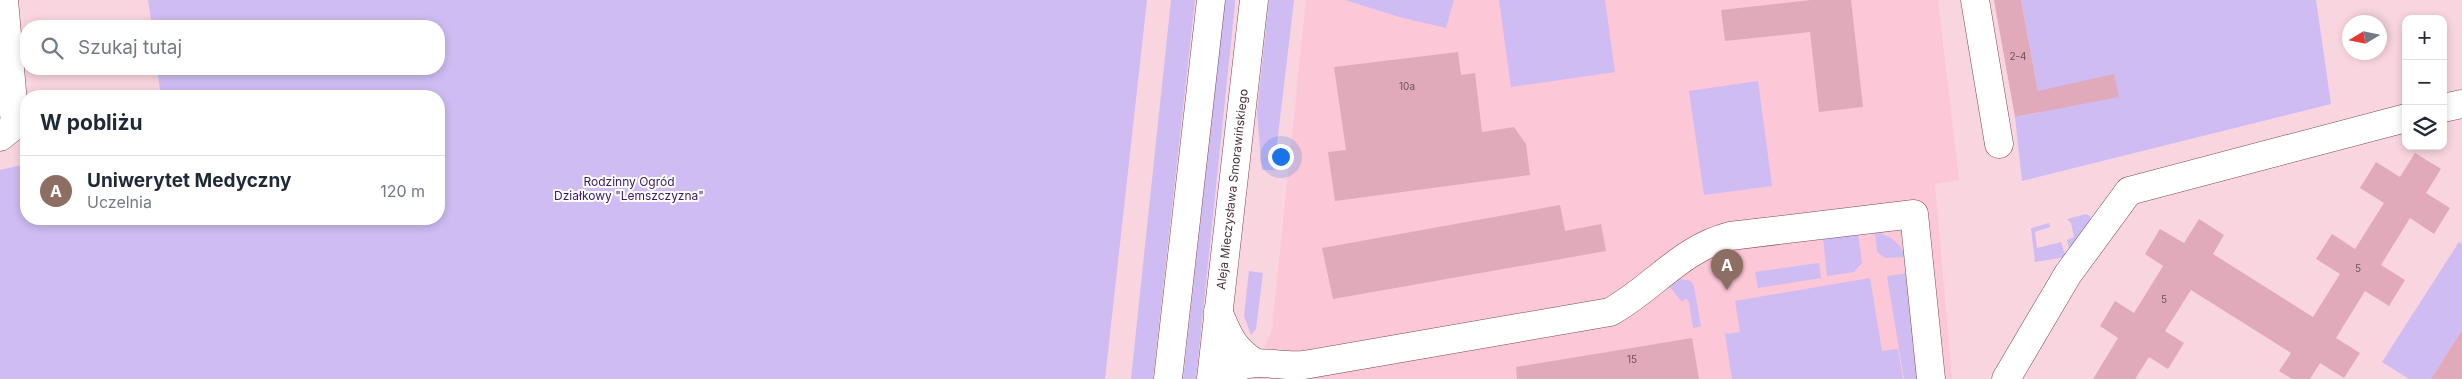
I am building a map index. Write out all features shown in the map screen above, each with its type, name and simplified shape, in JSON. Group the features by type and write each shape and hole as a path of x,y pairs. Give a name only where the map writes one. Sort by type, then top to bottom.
{"main road":[{"path":"4,0 14,128"},
{"path":"1168,379 1211,0"},
{"name":"Aleja Mieczysława Smorawińskiego","path":"1210,379 1254,0"},
{"path":"1975,0 1999,144"},
{"path":"2447,107 2462,104"},
{"path":"2006,379 2068,274 2128,191 2402,119"},
{"path":"1221,379 1241,365 1254,362 1289,366 1304,365 1610,312 1632,300 1694,249 1710,241 1730,236 1914,214 1931,379"},
{"path":"1218,311 1239,353 1254,362"}],"shaded area":[{"path":"1306,0 1345,0 1399,17 1446,28 1454,0 1938,0 1959,180 1935,184 1952,379 1257,379 1259,361 1272,329"}],"green space":[{"name":"Rodzinny Ogród Działkowy \"Lemszczyzna\"","path":"148,0 1147,0 1105,379 0,379 0,170 20,165 20,225 445,225 445,90 160,90 158,75 445,75 445,20 151,20"},
{"path":"1171,0 1195,0 1153,379 1131,379"},
{"path":"1225,0 1235,0 1235,4 1196,379 1183,379"},
{"path":"1269,0 1294,0 1274,170 1262,170 1257,112"},
{"path":"1345,0 1454,0 1446,28 1399,17"},
{"path":"1499,0 1605,0 1615,72 1511,87"},
{"path":"2021,0 2316,0 2331,104 2022,181 2015,117 2042,112"},
{"path":"1758,81 1772,186 1704,195 1689,91"},
{"path":"2086,214 2090,216 2091,221 2070,253 2067,240 2074,237 2071,223 2067,219"},
{"path":"2049,223 2050,227 2035,232 2037,248 2061,242 2066,257 2035,262 2031,228"},
{"path":"1875,232 1894,240 1906,257 1885,258 1877,252"},
{"path":"1858,233 1862,263 1854,272 1827,276 1823,237"},
{"path":"2459,242 2462,244 2462,330 2431,379 2409,379 2382,362"},
{"path":"1819,263 1821,278 1758,288 1755,272"},
{"path":"1249,271 1263,273 1256,329 1251,335 1244,316"},
{"path":"1909,273 1919,379 1904,379 1887,276"},
{"path":"1870,278 1882,351 1898,349 1903,379 1732,379 1725,334 1740,332 1735,301"},
{"path":"1680,279 1691,281 1694,287 1701,326 1693,328 1689,302 1686,298 1682,302 1670,287"}],"building":[{"path":"1811,0 1851,0 1863,107 1819,112 1810,32 1725,41 1721,10"},
{"path":"1994,0 2021,0 2038,91 2114,74 2119,97 2015,117"},
{"path":"1458,52 1461,75 1475,73 1482,132 1514,127 1526,144 1530,175 1335,201 1328,152 1346,150 1334,67"},
{"path":"2415,153 2441,169 2426,193 2450,208 2434,234 2410,218 2381,265 2405,280 2389,306 2365,291 2336,338 2360,353 2344,378 2320,363 2310,379 2292,379 2279,371 2291,353 2191,290 2165,331 2184,343 2168,369 2149,357 2135,379 2093,379 2118,338 2100,326 2115,301 2134,313 2163,266 2145,254 2160,229 2184,243 2199,219 2224,235 2213,254 2313,317 2340,274 2316,259 2332,234 2355,249 2384,203 2360,188 2376,162 2400,177"},
{"path":"1560,205 1565,231 1601,224 1606,251 1333,299 1322,248"},
{"path":"2462,330 2462,379 2431,379"},
{"path":"1692,338 1699,379 1517,379 1516,367"}],"place":[{"name":"Uniwerytet Medyczny","path":"1727,290"}]}
